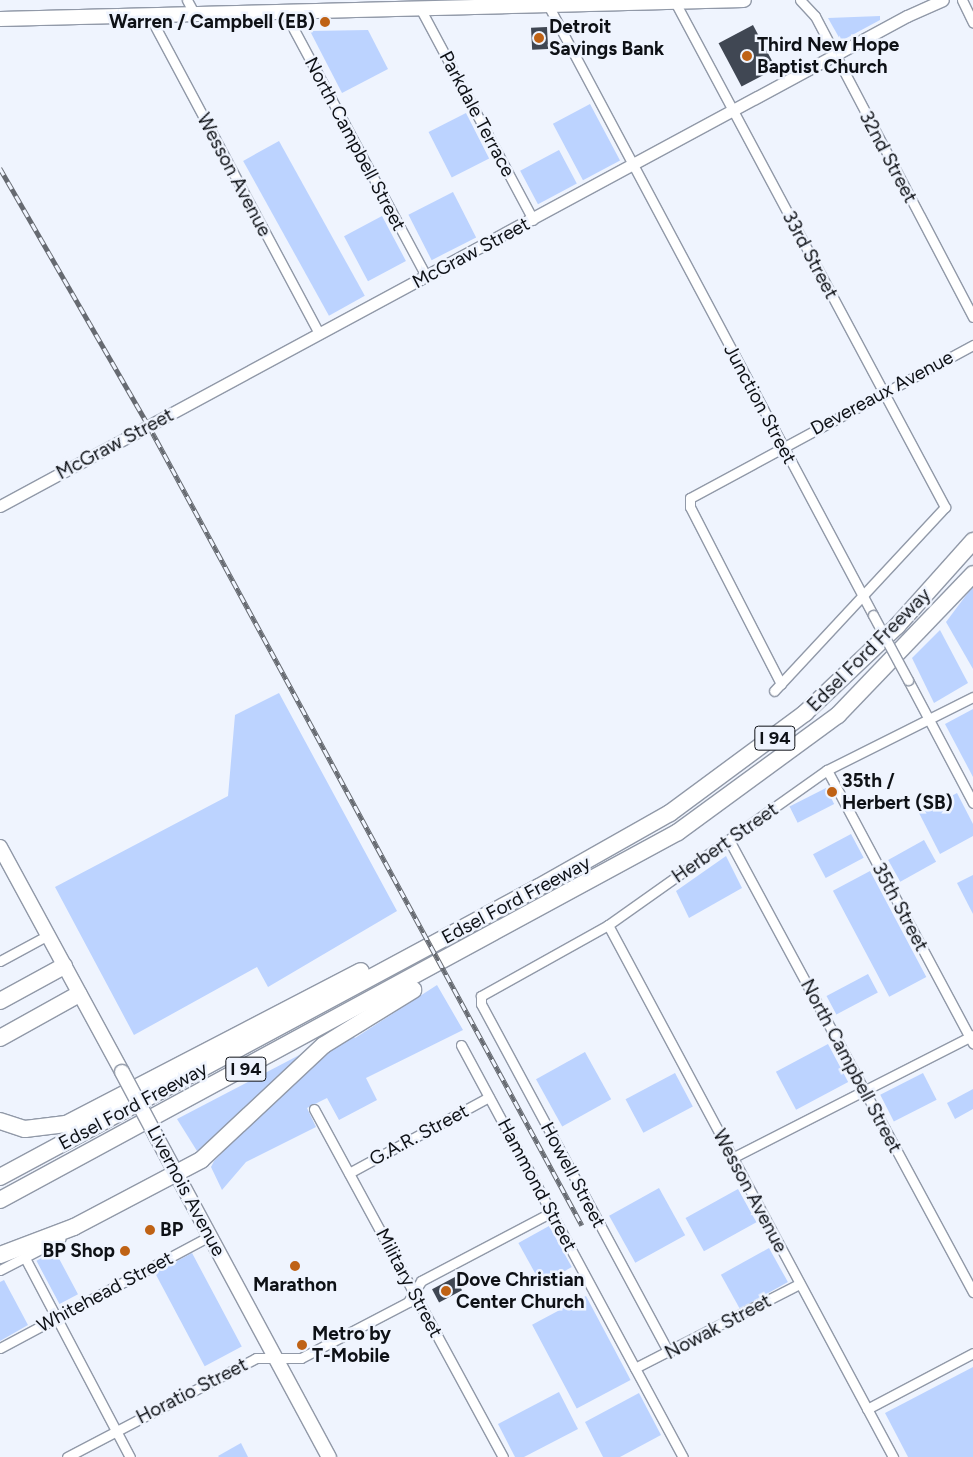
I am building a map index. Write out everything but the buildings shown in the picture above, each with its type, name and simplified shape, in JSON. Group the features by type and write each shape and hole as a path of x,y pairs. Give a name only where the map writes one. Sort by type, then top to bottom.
{"highway":[{"name":"Edsel Ford Freeway","path":"0,1177 632,836 777,736 897,626 973,541"},
{"name":"Edsel Ford Freeway","path":"0,1200 491,937 678,832 770,768 838,715 973,574"},
{"path":"0,1121 25,1128 66,1124 245,1028 400,951 452,934"},
{"path":"0,1255 74,1227 220,1144 324,1045 467,958 491,937"},
{"path":"0,1001 64,966"},
{"path":"0,1038 79,994"}],"main road":[{"path":"0,19 284,11 355,5 420,8 502,3 548,5 744,0"},
{"name":"Livernois Avenue","path":"0,846 329,1457"}],"street":[{"path":"187,0 194,13"},
{"name":"32nd Street","path":"800,0 815,16 834,57 973,317"},
{"name":"McGraw Street","path":"0,506 943,0"},
{"path":"962,0 973,23"},
{"name":"33rd Street","path":"675,2 945,507"},
{"name":"Junction Street","path":"548,5 973,803"},
{"name":"Parkdale Terrace","path":"420,8 533,220"},
{"name":"North Campbell Street","path":"284,11 426,276"},
{"name":"Wesson Avenue","path":"149,15 319,334"},
{"name":"Devereaux Avenue","path":"778,688 689,501 692,496 973,345"},
{"name":"Edsel Ford Freeway","path":"778,688 945,507"},
{"name":"Herbert Street","path":"481,996 608,925 827,770 973,697"},
{"name":"35th Street","path":"827,770 972,1038"},
{"name":"North Campbell Street","path":"729,840 973,1292"},
{"name":"Wesson Avenue","path":"608,925 892,1457"},
{"path":"0,961 48,935"},
{"name":"Howell Street","path":"481,996 482,1004 668,1353"},
{"path":"732,1158 862,1088 874,1087 972,1038"},
{"name":"Hammond Street","path":"461,1045 683,1457"},
{"name":"G.A.R. Street","path":"349,1172 490,1097"},
{"name":"Military Street","path":"314,1108 503,1457"},
{"name":"Horatio Street","path":"67,1457 256,1358 301,1358 408,1302 421,1281 552,1212"},
{"path":"0,1270 25,1258 74,1227"},
{"name":"Whitehead Street","path":"0,1348 210,1236"},
{"path":"25,1258 130,1457"},
{"name":"Nowak Street","path":"635,1368 668,1353 799,1284"},
{"path":"867,1409 973,1353"}],"shaded area":[{"path":"880,16 880,20 841,41 828,18"},
{"path":"368,30 388,69 342,93 310,31"},
{"path":"590,104 620,161 583,180 553,124"},
{"path":"466,113 489,158 452,178 429,132"},
{"path":"279,141 365,296 329,316 243,161"},
{"path":"559,150 577,184 538,204 520,171"},
{"path":"453,192 476,237 432,260 408,215"},
{"path":"382,216 406,261 368,281 344,236"},
{"path":"973,586 973,669 946,622"},
{"path":"940,630 968,683 934,703 912,658"},
{"path":"279,693 397,911 268,987 257,967 134,1035 55,887 228,796 235,715"},
{"path":"973,709 973,777 945,724"},
{"path":"826,788 834,804 798,823 789,807"},
{"path":"957,793 973,824 973,836 940,854 919,813"},
{"path":"851,834 864,858 826,878 813,854"},
{"path":"924,840 936,862 900,882 888,860"},
{"path":"726,856 742,888 689,918 676,891"},
{"path":"870,871 926,977 889,997 833,891"},
{"path":"973,875 973,914 957,883"},
{"path":"868,974 878,993 836,1015 827,996"},
{"path":"437,985 463,1030 366,1078 377,1100 339,1120 327,1098 307,1108 316,1127 246,1162 222,1190 211,1167 214,1161 265,1109 322,1055 353,1035 355,1038"},
{"path":"828,1044 848,1082 796,1110 776,1072"},
{"path":"309,1050 211,1141 197,1151 177,1119"},
{"path":"585,1052 611,1099 562,1126 536,1079"},
{"path":"675,1073 693,1107 643,1133 626,1099"},
{"path":"923,1073 937,1100 894,1122 880,1095"},
{"path":"973,1089 973,1109 955,1119 947,1103"},
{"path":"659,1188 685,1235 635,1263 609,1216"},
{"path":"738,1189 756,1222 704,1251 686,1218"},
{"path":"549,1226 572,1267 541,1284 518,1243"},
{"path":"769,1248 788,1282 740,1309 721,1275"},
{"path":"55,1251 78,1294 59,1304 36,1261"},
{"path":"192,1253 242,1347 205,1366 155,1273"},
{"path":"4,1280 28,1325 0,1341 0,1282"},
{"path":"586,1296 631,1380 577,1409 532,1325"},
{"path":"973,1367 973,1457 908,1457 885,1413"},
{"path":"559,1392 578,1429 524,1457 515,1457 498,1424"},
{"path":"639,1393 661,1435 620,1457 603,1457 585,1422"},
{"path":"241,1443 248,1457 218,1456"}],"railway":[{"path":"0,168 149,426 582,1225"}],"place":[{"name":"Warren / Campbell (EB)","path":"325,22"},
{"name":"Detroit Savings Bank","path":"539,38"},
{"name":"Third New Hope Baptist Church","path":"747,56"},
{"name":"35th / Herbert (SB)","path":"832,792"},
{"name":"BP","path":"150,1230"},
{"name":"BP Shop","path":"125,1251"},
{"name":"Marathon","path":"295,1266"},
{"name":"Dove Christian Center Church","path":"446,1291"},
{"name":"Metro by T-Mobile","path":"302,1345"}]}
